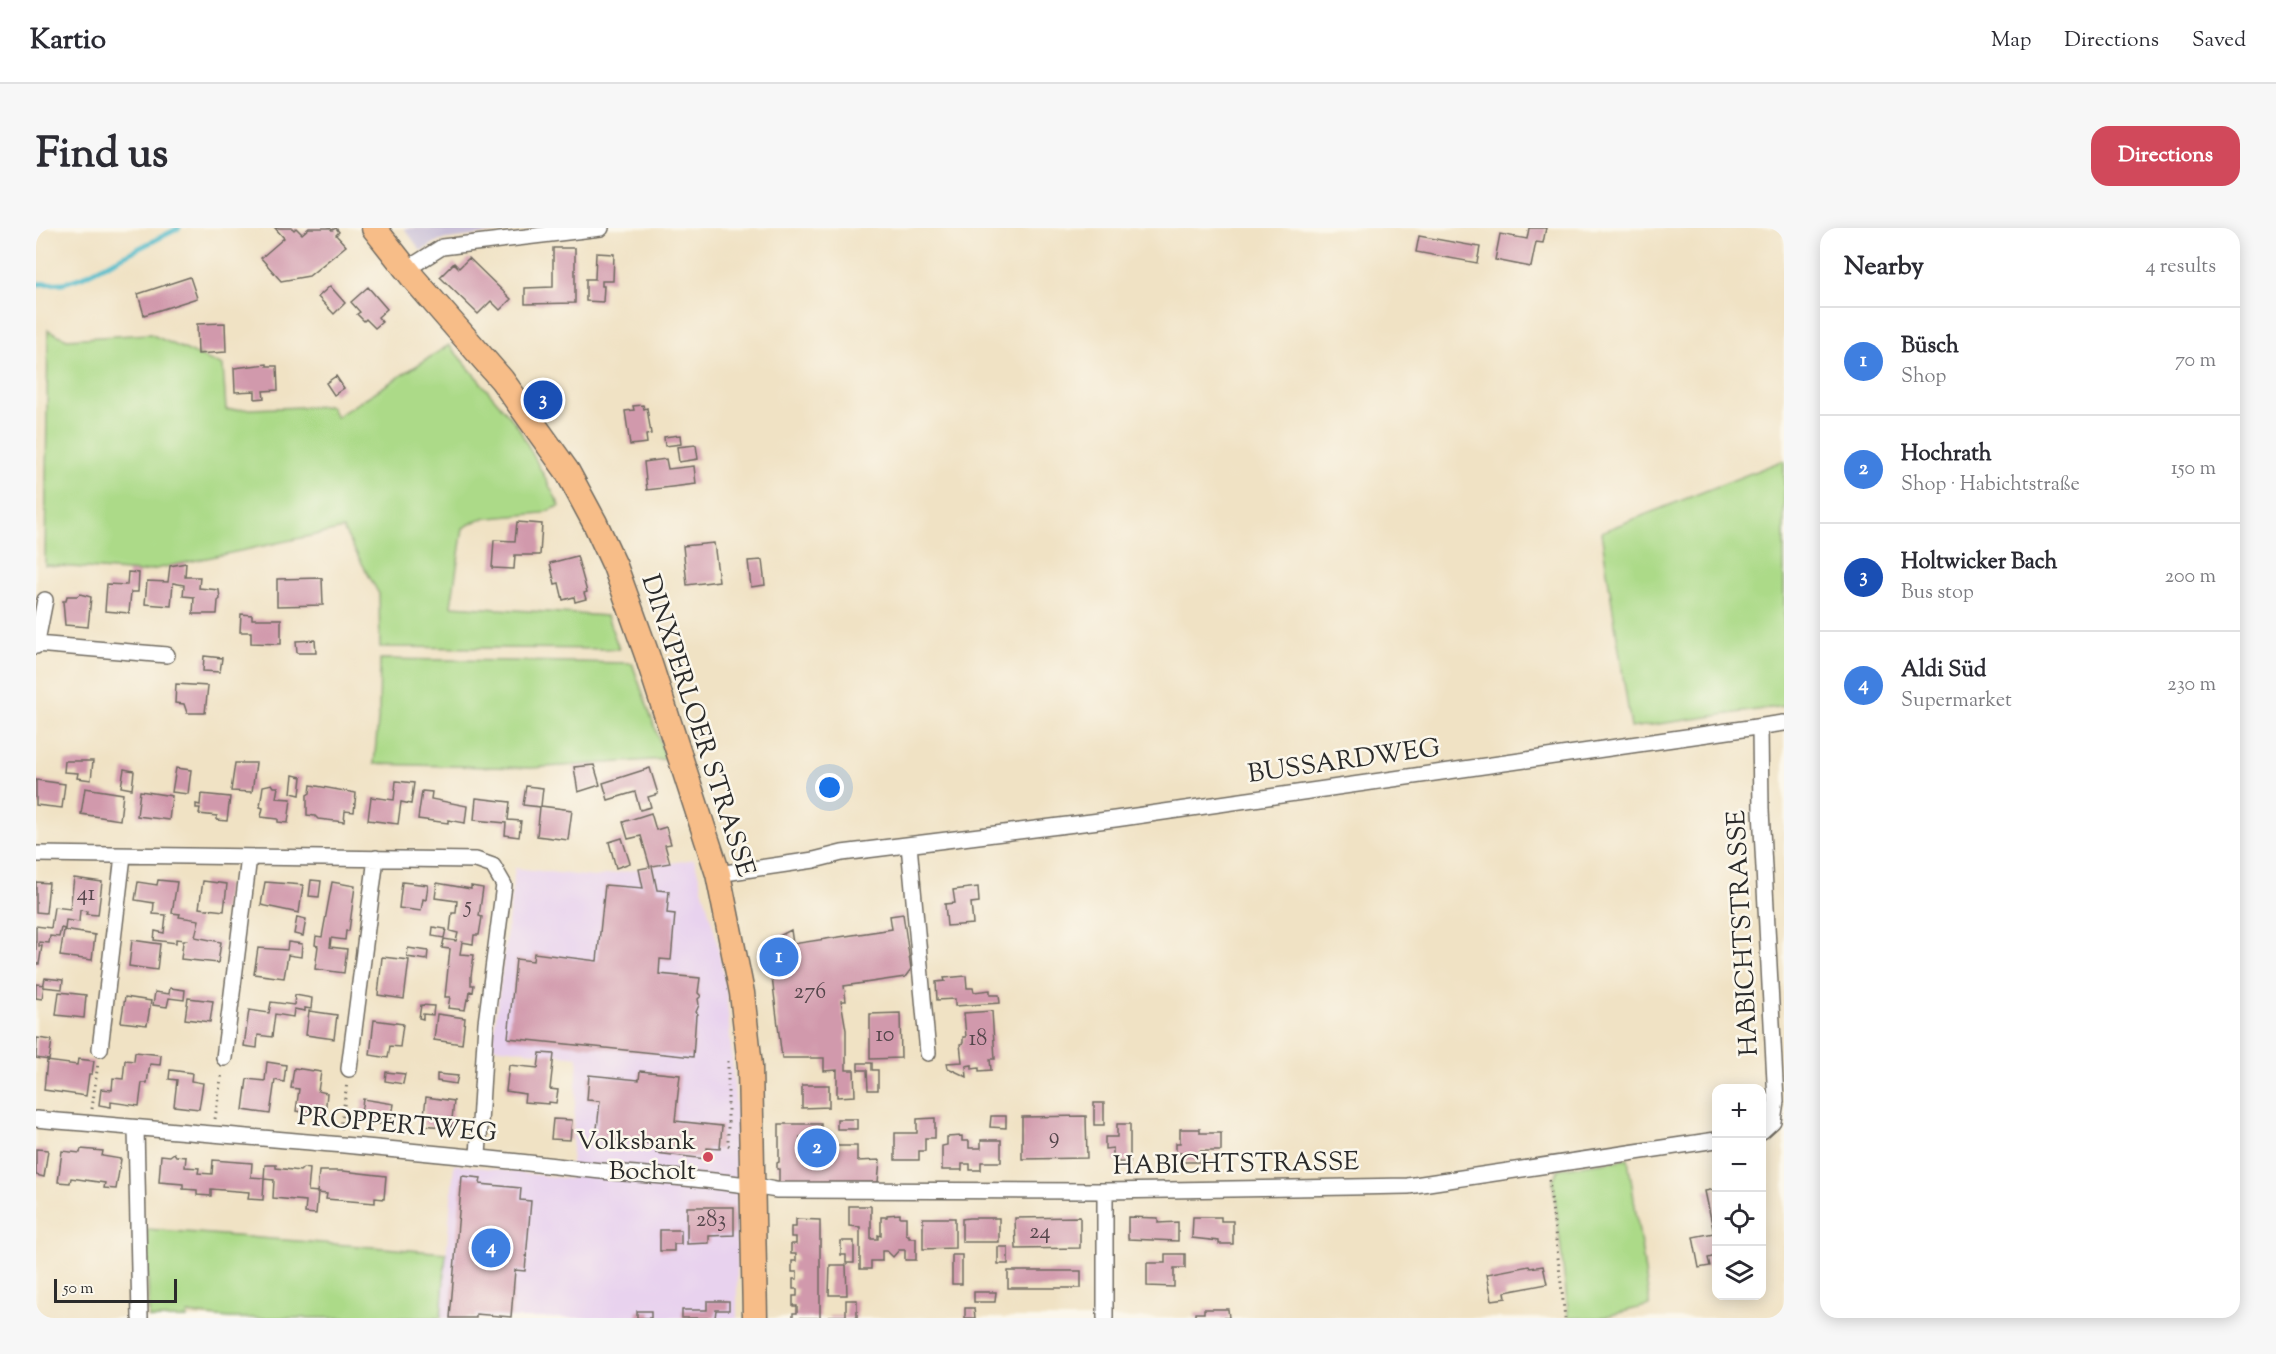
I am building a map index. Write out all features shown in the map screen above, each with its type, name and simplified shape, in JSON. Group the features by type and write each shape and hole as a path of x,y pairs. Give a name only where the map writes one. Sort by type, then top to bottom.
{"main road":[{"name":"DINXPERLOER STRASSE","path":"374,228 502,380 567,471 615,566 647,655 718,874 742,993 750,1066 755,1318"}],"street":[{"path":"407,269 442,247 602,228"},
{"path":"45,600 36,645 167,655"},
{"name":"BUSSARDWEG","path":"718,874 814,860 842,853 1115,819 1784,723"},
{"name":"HABICHTSTRASSE","path":"1760,727 1761,810 1776,1101 1773,1121 1766,1127"},
{"path":"909,845 928,1053"},
{"path":"36,854 477,860 493,866 504,885 486,1023 478,1156"},
{"path":"100,1049 123,856"},
{"path":"224,1058 249,856"},
{"path":"350,1069 376,858"},
{"name":"PROPPERTWEG","path":"36,1119 478,1156 753,1186"},
{"path":"136,1128 140,1318"},
{"name":"HABICHTSTRASSE","path":"753,1186 776,1190 1105,1191 1408,1186 1712,1141"},
{"path":"1105,1191 1105,1318"}],"path":[{"path":"90,1124 100,1049"},
{"path":"728,1056 728,1145 738,1152"},
{"path":"213,1134 224,1058"},
{"path":"338,1145 350,1069"},
{"path":"1547,1164 1565,1318"}],"shaded area":[{"path":"404,228 538,228 440,240 421,251"},
{"path":"694,859 716,937 726,986 737,1120 737,1318 441,1318 454,1164 570,1179 578,1057 492,1047 515,868 594,877"}],"green space":[{"path":"48,330 67,339 150,334 223,366 226,410 330,406 336,417 449,345 517,425 560,506 542,513 479,519 463,528 451,606 607,616 619,649 380,647 379,594 343,529 141,572 45,565"},
{"path":"1784,460 1784,706 1631,728 1601,532"},
{"path":"380,659 632,663 666,759 531,768 374,764 379,710"},
{"path":"1628,1159 1650,1305 1599,1318 1569,1318 1553,1181 1558,1169"},
{"path":"147,1229 446,1253 441,1318 230,1318 188,1314 187,1318 149,1318"}],"building":[{"path":"275,228 294,230 296,228 302,234 309,228 330,228 332,230 336,228 339,232 336,235 346,246 309,276 281,281 261,258 284,238"},
{"path":"1529,228 1546,228 1543,243 1536,242 1531,267 1495,260 1500,234 1527,239"},
{"path":"1419,236 1480,247 1477,263 1416,252"},
{"path":"553,248 575,248 575,303 525,304 525,288 553,287"},
{"path":"596,253 614,254 613,281 602,281 603,302 586,301 586,279 595,279"},
{"path":"469,258 511,299 500,310 491,301 478,314 440,277 454,263 459,268"},
{"path":"190,277 197,298 144,315 138,294"},
{"path":"330,286 345,303 334,314 318,297"},
{"path":"368,287 387,309 378,317 382,322 375,328 357,314 360,312 351,302"},
{"path":"225,323 226,352 198,354 197,324"},
{"path":"267,364 267,366 277,366 278,390 263,391 264,398 255,399 255,391 235,392 234,368"},
{"path":"336,376 344,388 334,395 326,383"},
{"path":"643,405 644,409 647,408 651,434 646,435 647,443 630,445 625,411 634,410 633,406"},
{"path":"680,435 681,444 665,446 664,437"},
{"path":"696,445 698,459 679,462 677,447"},
{"path":"666,459 668,469 694,466 696,484 647,490 644,462"},
{"path":"517,522 542,524 540,555 515,555 514,569 492,568 494,540 515,541"},
{"path":"714,543 719,581 687,585 683,546"},
{"path":"577,556 587,592 584,593 586,599 575,602 574,597 563,600 559,583 555,584 550,563"},
{"path":"762,560 765,585 751,587 748,561"},
{"path":"186,563 185,577 200,577 199,588 219,590 217,614 193,614 194,597 183,596 184,585 173,583 171,606 145,604 147,581 168,582 170,566"},
{"path":"128,572 139,573 138,592 131,592 129,613 105,611 107,584 127,585"},
{"path":"322,578 323,605 277,606 277,579"},
{"path":"80,594 91,597 88,627 65,625 63,601 66,601 67,596"},
{"path":"241,614 252,615 252,619 281,619 281,644 251,643 251,632 240,632"},
{"path":"315,640 316,653 297,653 296,641"},
{"path":"204,656 222,658 220,672 203,671"},
{"path":"176,684 208,686 205,713 187,713 184,704 175,703"},
{"path":"65,761 93,761 91,780 77,778 78,773 64,772"},
{"path":"235,763 256,763 252,792 231,791"},
{"path":"594,765 600,785 578,792 574,767"},
{"path":"176,768 191,770 188,794 172,792"},
{"path":"650,768 658,794 648,797 651,807 640,810 635,792 608,800 603,783"},
{"path":"124,769 134,771 132,789 121,787"},
{"path":"293,775 302,777 300,795 291,793"},
{"path":"36,780 65,784 62,808 36,805"},
{"path":"396,781 414,783 411,804 401,802 398,824 368,820 371,797 394,800"},
{"path":"272,784 278,787 276,798 291,799 288,823 261,817 263,786"},
{"path":"311,785 356,793 354,812 345,811 344,822 318,819 307,815 307,795 310,793"},
{"path":"526,786 543,788 541,806 572,810 568,840 537,836 540,807 523,805"},
{"path":"85,788 123,794 120,820 81,814"},
{"path":"140,791 172,796 169,820 137,816"},
{"path":"422,791 432,792 431,799 467,806 465,823 418,819"},
{"path":"201,794 230,797 227,821 217,820 217,816 199,814 200,808 196,808 196,804 200,805"},
{"path":"476,798 510,802 508,820 521,821 519,837 505,835 506,823 474,820"},
{"path":"651,813 656,830 666,827 671,844 665,845 670,863 652,866 657,890 669,891 667,913 675,914 671,960 660,959 659,974 700,978 698,993 701,996 698,999 699,1005 696,1012 698,1014 696,1015 693,1057 508,1038 516,959 533,961 534,953 597,961 605,885 643,888 639,869 650,867 641,836 628,839 623,822"},
{"path":"622,838 630,863 616,868 609,842"},
{"path":"74,878 102,882 98,915 86,914 87,911 80,910 79,922 66,920 65,929 61,928 59,937 50,936 49,943 39,942 39,946 42,946 39,964 36,964 36,926 51,928 54,907 70,909"},
{"path":"158,880 177,882 172,913 180,914 179,917 199,920 195,937 221,942 218,963 181,959 183,942 186,940 176,939 176,943 154,940 155,931 164,933 166,915 153,914 154,903 135,900 138,882 157,885"},
{"path":"311,880 321,881 319,897 309,896"},
{"path":"203,881 227,884 224,911 199,908"},
{"path":"36,882 49,883 46,913 36,912"},
{"path":"265,882 303,885 299,913 261,905"},
{"path":"332,882 355,886 349,931 346,931 345,940 331,938 330,947 347,949 344,973 315,969 318,946 315,945 316,936 322,937"},
{"path":"402,882 428,885 426,900 423,899 421,911 399,908"},
{"path":"437,883 471,889 471,886 483,888 479,935 474,935 473,944 462,942 460,954 474,955 471,976 471,985 474,985 473,992 470,991 465,1010 448,1008 450,997 445,997 450,949 442,948 444,939 456,941 458,933 450,931 452,913 456,913 457,901 435,898"},
{"path":"978,887 979,902 971,903 973,924 947,926 945,904 955,903 953,890"},
{"path":"903,914 911,969 905,977 844,986 846,1001 841,1001 846,1030 846,1070 854,1070 855,1096 837,1097 837,1070 824,1071 824,1058 782,1058 769,953 771,946 777,937 791,930 793,944 892,929 890,916"},
{"path":"297,917 306,919 303,936 294,934"},
{"path":"433,927 446,929 444,938 432,936"},
{"path":"64,930 95,935 92,960 60,956"},
{"path":"132,940 160,944 157,970 129,966"},
{"path":"288,942 302,944 301,957 288,955 284,978 254,974 258,948 287,950"},
{"path":"408,948 428,951 427,960 407,957"},
{"path":"382,957 409,960 404,999 378,995"},
{"path":"966,976 967,988 973,988 974,992 990,990 990,995 999,995 1000,1003 955,1006 955,999 937,1000 936,982 945,981 944,978"},
{"path":"45,978 63,980 62,989 43,987"},
{"path":"36,984 44,985 42,999 36,998"},
{"path":"170,988 185,990 184,1000 169,998 167,1007 153,1005 155,992 169,994"},
{"path":"59,992 86,995 84,1018 56,1015"},
{"path":"295,995 312,998 311,1009 305,1008 305,1011 294,1009 293,1017 275,1014 272,1037 258,1035 257,1048 244,1046 249,1010 269,1013 271,1002 294,1005"},
{"path":"125,997 151,1001 147,1025 121,1022"},
{"path":"188,998 213,1001 210,1022 185,1019"},
{"path":"421,1005 434,1006 433,1015 423,1014 423,1019 419,1018"},
{"path":"309,1011 337,1015 334,1039 306,1035"},
{"path":"992,1011 995,1059 990,1059 991,1070 979,1071 979,1068 972,1069 972,1065 966,1066 967,1077 948,1068 947,1063 962,1062 960,1044 963,1043 963,1037 966,1037 964,1013"},
{"path":"900,1013 901,1058 870,1059 870,1014"},
{"path":"437,1014 465,1018 462,1044 434,1040"},
{"path":"374,1020 403,1024 400,1047 390,1046 388,1058 370,1055"},
{"path":"37,1038 52,1040 49,1060 36,1058"},
{"path":"135,1052 161,1055 160,1065 150,1064 147,1083 142,1083 139,1106 111,1102 111,1107 99,1105 101,1089 112,1090 113,1078 123,1079 125,1060 134,1061"},
{"path":"540,1053 554,1054 550,1089 558,1090 556,1103 524,1102 525,1094 506,1091 509,1065 538,1068"},
{"path":"78,1059 94,1061 92,1074 89,1074 86,1096 44,1090 47,1061 77,1065"},
{"path":"267,1062 286,1065 284,1082 275,1080 270,1114 243,1110 247,1079 265,1081"},
{"path":"858,1063 872,1063 872,1070 878,1070 878,1090 868,1090 867,1070 858,1070"},
{"path":"294,1068 321,1072 318,1091 327,1093 325,1115 296,1111 299,1089 291,1088"},
{"path":"170,1070 192,1073 191,1081 203,1083 199,1109 174,1106 177,1080 169,1079"},
{"path":"640,1071 680,1075 675,1121 722,1126 720,1149 707,1148 706,1159 656,1153 657,1144 596,1138 600,1101 587,1100 589,1075 639,1080"},
{"path":"386,1072 405,1074 403,1084 385,1081"},
{"path":"437,1074 458,1076 456,1084 437,1081"},
{"path":"802,1085 829,1085 829,1107 802,1108"},
{"path":"426,1097 454,1101 451,1128 423,1125"},
{"path":"363,1099 394,1104 391,1121 381,1119 380,1124 360,1120"},
{"path":"1094,1103 1104,1103 1104,1125 1094,1125"},
{"path":"991,1116 1006,1116 1006,1128 990,1127"},
{"path":"1086,1116 1087,1158 1022,1159 1022,1117"},
{"path":"935,1118 935,1138 925,1138 925,1151 919,1151 919,1160 895,1160 895,1133 917,1133 917,1119"},
{"path":"553,1119 572,1120 570,1140 551,1139"},
{"path":"837,1119 857,1119 857,1129 837,1129"},
{"path":"779,1124 821,1124 821,1137 800,1137 800,1146 857,1146 857,1161 880,1160 878,1182 779,1183 777,1163 779,1162"},
{"path":"1117,1124 1130,1124 1130,1162 1113,1162 1113,1148 1105,1149 1105,1137 1117,1137"},
{"path":"1180,1129 1200,1129 1200,1133 1221,1133 1221,1151 1200,1151 1200,1162 1181,1162 1181,1153 1176,1153 1176,1143 1180,1143"},
{"path":"962,1136 962,1141 969,1141 969,1148 981,1148 981,1140 1001,1140 1001,1162 981,1162 981,1170 970,1170 970,1164 962,1164 962,1170 942,1170 942,1146 947,1145 947,1137"},
{"path":"36,1149 48,1150 44,1177 36,1175"},
{"path":"81,1149 103,1151 102,1156 121,1159 116,1189 104,1188 105,1183 71,1178 70,1183 58,1182 62,1151 80,1153"},
{"path":"174,1153 176,1156 186,1157 185,1167 199,1168 198,1173 212,1174 213,1160 252,1163 251,1177 264,1178 265,1165 276,1165 276,1168 300,1171 303,1168 310,1169 308,1191 318,1192 316,1214 305,1213 306,1201 273,1198 274,1180 264,1179 263,1200 248,1199 249,1192 211,1189 211,1196 197,1195 197,1190 183,1189 183,1184 159,1182 161,1155 170,1156"},
{"path":"319,1171 386,1176 384,1199 375,1198 375,1203 326,1199 327,1194 317,1193"},
{"path":"462,1176 481,1178 480,1184 521,1188 520,1200 531,1201 525,1271 515,1270 511,1317 476,1314 476,1318 450,1318"},
{"path":"1712,1190 1712,1224 1705,1191"},
{"path":"849,1206 871,1206 871,1239 878,1239 878,1235 881,1236 881,1217 900,1214 900,1217 906,1217 906,1235 909,1235 909,1238 916,1238 916,1260 905,1260 905,1250 899,1250 893,1257 887,1251 882,1251 882,1261 871,1261 871,1269 860,1269 860,1227 849,1226"},
{"path":"687,1207 734,1207 734,1235 709,1236 709,1243 687,1244"},
{"path":"1080,1217 1080,1248 1016,1249 1015,1218"},
{"path":"1128,1217 1158,1218 1158,1223 1178,1222 1178,1241 1128,1239"},
{"path":"1193,1217 1221,1217 1221,1221 1233,1221 1233,1244 1219,1244 1219,1241 1192,1238"},
{"path":"923,1218 955,1218 955,1248 923,1249"},
{"path":"999,1218 999,1242 962,1242 962,1219"},
{"path":"796,1219 820,1220 820,1318 793,1318 793,1313 797,1313 797,1306 793,1306 793,1296 797,1296 797,1289 793,1289 793,1279 797,1279 797,1272 792,1272 792,1261 796,1261 796,1254 791,1254 791,1244 796,1244 796,1237 791,1237 791,1227 796,1227"},
{"path":"660,1230 681,1230 681,1244 674,1244 674,1251 660,1251"},
{"path":"1712,1233 1712,1257 1708,1258 1710,1266 1699,1268 1693,1237"},
{"path":"841,1241 854,1241 854,1263 846,1263 846,1255 841,1255"},
{"path":"998,1247 1008,1247 1008,1264 998,1264"},
{"path":"1165,1254 1185,1254 1185,1268 1174,1268 1174,1287 1147,1286 1147,1263 1165,1263"},
{"path":"952,1255 962,1255 962,1284 952,1284"},
{"path":"830,1265 846,1265 847,1295 829,1295"},
{"path":"1529,1266 1530,1268 1543,1266 1547,1284 1505,1292 1506,1298 1492,1300 1487,1274"},
{"path":"1008,1271 1081,1271 1081,1288 1008,1288"},
{"path":"974,1292 996,1292 995,1302 974,1302"},
{"path":"846,1300 857,1300 857,1318 829,1318 829,1316 846,1316"},
{"path":"707,1301 729,1301 729,1310 716,1310 715,1318 682,1318 682,1310 707,1310"},
{"path":"965,1308 974,1308 975,1318 965,1318"},
{"path":"1204,1309 1228,1309 1229,1318 1195,1318 1195,1313 1204,1313"},
{"path":"637,1311 651,1311 651,1318 637,1318"}],"waterway":[{"path":"36,284 64,283 82,277 179,228"}],"place":[{"name":"Holtwicker Bach","path":"543,400"},
{"name":"Büsch","path":"779,957"},
{"name":"Hochrath","path":"817,1148"},
{"name":"Volksbank Bocholt","path":"708,1157"},
{"name":"Aldi Süd","path":"491,1248"}]}
